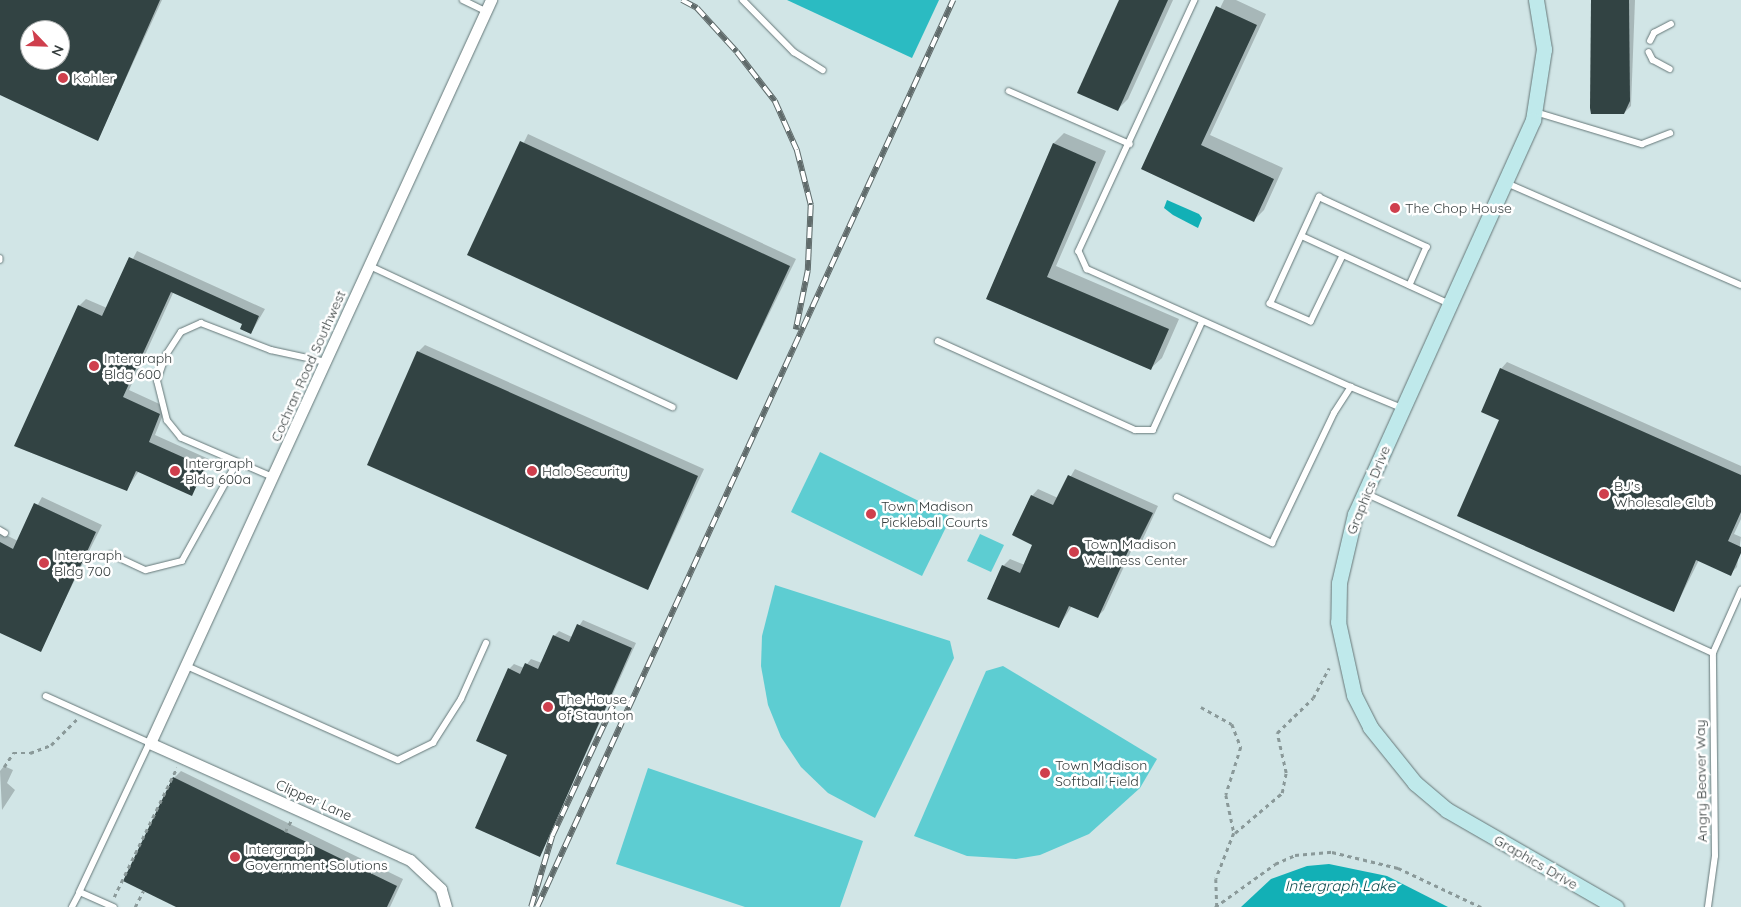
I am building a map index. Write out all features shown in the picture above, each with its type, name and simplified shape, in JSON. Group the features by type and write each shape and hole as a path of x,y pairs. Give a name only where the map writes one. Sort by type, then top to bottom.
{"street":[{"name":"Cochran Road Southwest","path":"150,743 274,478 491,0"},
{"name":"Graphics Drive","path":"1536,0 1544,49 1535,112 1506,183 1364,493 1345,549 1338,622 1354,695 1370,727 1414,783 1447,810 1616,907"},
{"name":"Clipper Lane","path":"150,743 410,860 441,889 446,907"}],"lane":[{"path":"462,0 486,11"},
{"path":"743,0 794,52 823,70"},
{"path":"1196,0 1079,251 1087,269 1202,322 1402,408"},
{"path":"1650,41 1654,33 1671,24"},
{"path":"1649,52 1653,60 1670,69"},
{"path":"1009,91 1130,144"},
{"path":"1535,112 1642,144 1670,133"},
{"path":"1506,183 1741,285"},
{"path":"1343,256 1311,322 1270,304 1320,197 1427,247 1410,285"},
{"path":"1302,236 1450,304"},
{"path":"370,266 673,407"},
{"path":"938,341 1135,430 1153,430 1202,322"},
{"path":"274,478 181,438 167,421 157,381 181,332 201,323 271,350 326,362"},
{"path":"1177,497 1272,543 1334,413 1351,387"},
{"path":"111,554 146,570 182,561 237,462"},
{"path":"1364,493 1713,653 1741,590"},
{"path":"187,666 398,760 434,743 462,699 486,643"},
{"name":"Angry Beaver Way","path":"1708,907 1715,856 1713,653"},
{"path":"46,696 150,743 72,907"},
{"path":"80,892 112,906"}],"path":[{"path":"1216,906 1216,879 1234,833 1282,793 1286,772 1277,733 1313,698 1328,668"},
{"path":"1201,707 1232,724 1238,735 1239,760 1226,795 1234,833"},
{"path":"4,767 13,753 30,753 51,745 82,712"},
{"path":"112,906 182,758"},
{"path":"1216,906 1275,864 1295,855 1332,852 1398,868 1481,907"},
{"path":"135,907 143,891"}],"shaded area":[{"path":"787,0 939,0 912,58"},
{"name":"Town Madison Pickleball Courts","path":"820,452 951,517 922,576 791,512"},
{"path":"980,534 1004,545 991,572 967,561"},
{"path":"775,585 950,641 954,658 875,818 828,793 801,767 781,737 768,705 761,666 762,636"},
{"name":"Town Madison Softball Field","path":"1003,666 1157,759 1140,788 1089,834 1040,855 1016,859 967,856 914,836 986,671"},
{"path":"648,768 863,841 840,907 745,907 616,864"}],"water":[{"path":"1167,200 1199,214 1202,218 1198,228 1164,208"},
{"name":"Intergraph Lake","path":"1329,864 1387,876 1448,907 1241,907 1271,879 1307,866"}],"building":[{"name":"Kohler","path":"0,0 160,0 98,141 0,95"},
{"path":"1119,0 1168,0 1118,111 1077,93"},
{"path":"1591,0 1629,0 1630,101 1624,114 1591,114"},
{"path":"1216,6 1257,25 1201,145 1274,179 1254,222 1141,169"},
{"path":"520,141 790,266 737,380 467,255"},
{"path":"1053,143 1096,162 1047,277 1169,329 1151,370 986,299"},
{"name":"Intergraph Bldg 600","path":"129,257 259,316 251,334 240,329 242,324 171,292 123,397 160,414 149,442 205,467 192,496 136,471 127,491 14,446 78,305 102,316"},
{"name":"Halo Security","path":"417,351 698,476 648,590 367,465"},
{"name":"BJ's Wholesale Club","path":"1500,368 1741,475 1741,512 1728,541 1741,547 1741,553 1731,576 1696,560 1674,612 1457,516 1499,420 1481,412"},
{"name":"Town Madison Wellness Center","path":"1068,475 1153,513 1135,549 1130,547 1098,618 1069,606 1059,628 987,599 1002,565 1020,573 1032,545 1012,535 1031,495 1053,505"},
{"name":"Intergraph Bldg 700","path":"34,503 96,532 41,652 0,633 0,542 13,549"},
{"name":"The House of Staunton","path":"577,624 632,648 540,857 475,828 507,755 476,741 508,668 520,674 525,663 538,669 553,635 569,642"},
{"name":"Intergraph Government Solutions","path":"173,777 397,886 387,907 176,907 123,881"}],"railway":[{"path":"682,0 697,8 737,52 775,101 797,150 811,205 808,271 796,330"},
{"path":"537,907 953,0"},
{"path":"531,907 552,836 614,703"}],"place":[{"name":"Kohler","path":"63,78"},
{"name":"The Chop House","path":"1395,208"},
{"name":"Intergraph Bldg 600","path":"94,366"},
{"name":"Intergraph Bldg 600a","path":"175,471"},
{"name":"Halo Security","path":"532,471"},
{"name":"BJ's Wholesale Club","path":"1604,494"},
{"name":"Town Madison Pickleball Courts","path":"871,514"},
{"name":"Town Madison Wellness Center","path":"1074,552"},
{"name":"Intergraph Bldg 700","path":"44,563"},
{"name":"The House of Staunton","path":"548,707"},
{"name":"Town Madison Softball Field","path":"1045,773"},
{"name":"Intergraph Government Solutions","path":"235,857"}]}
